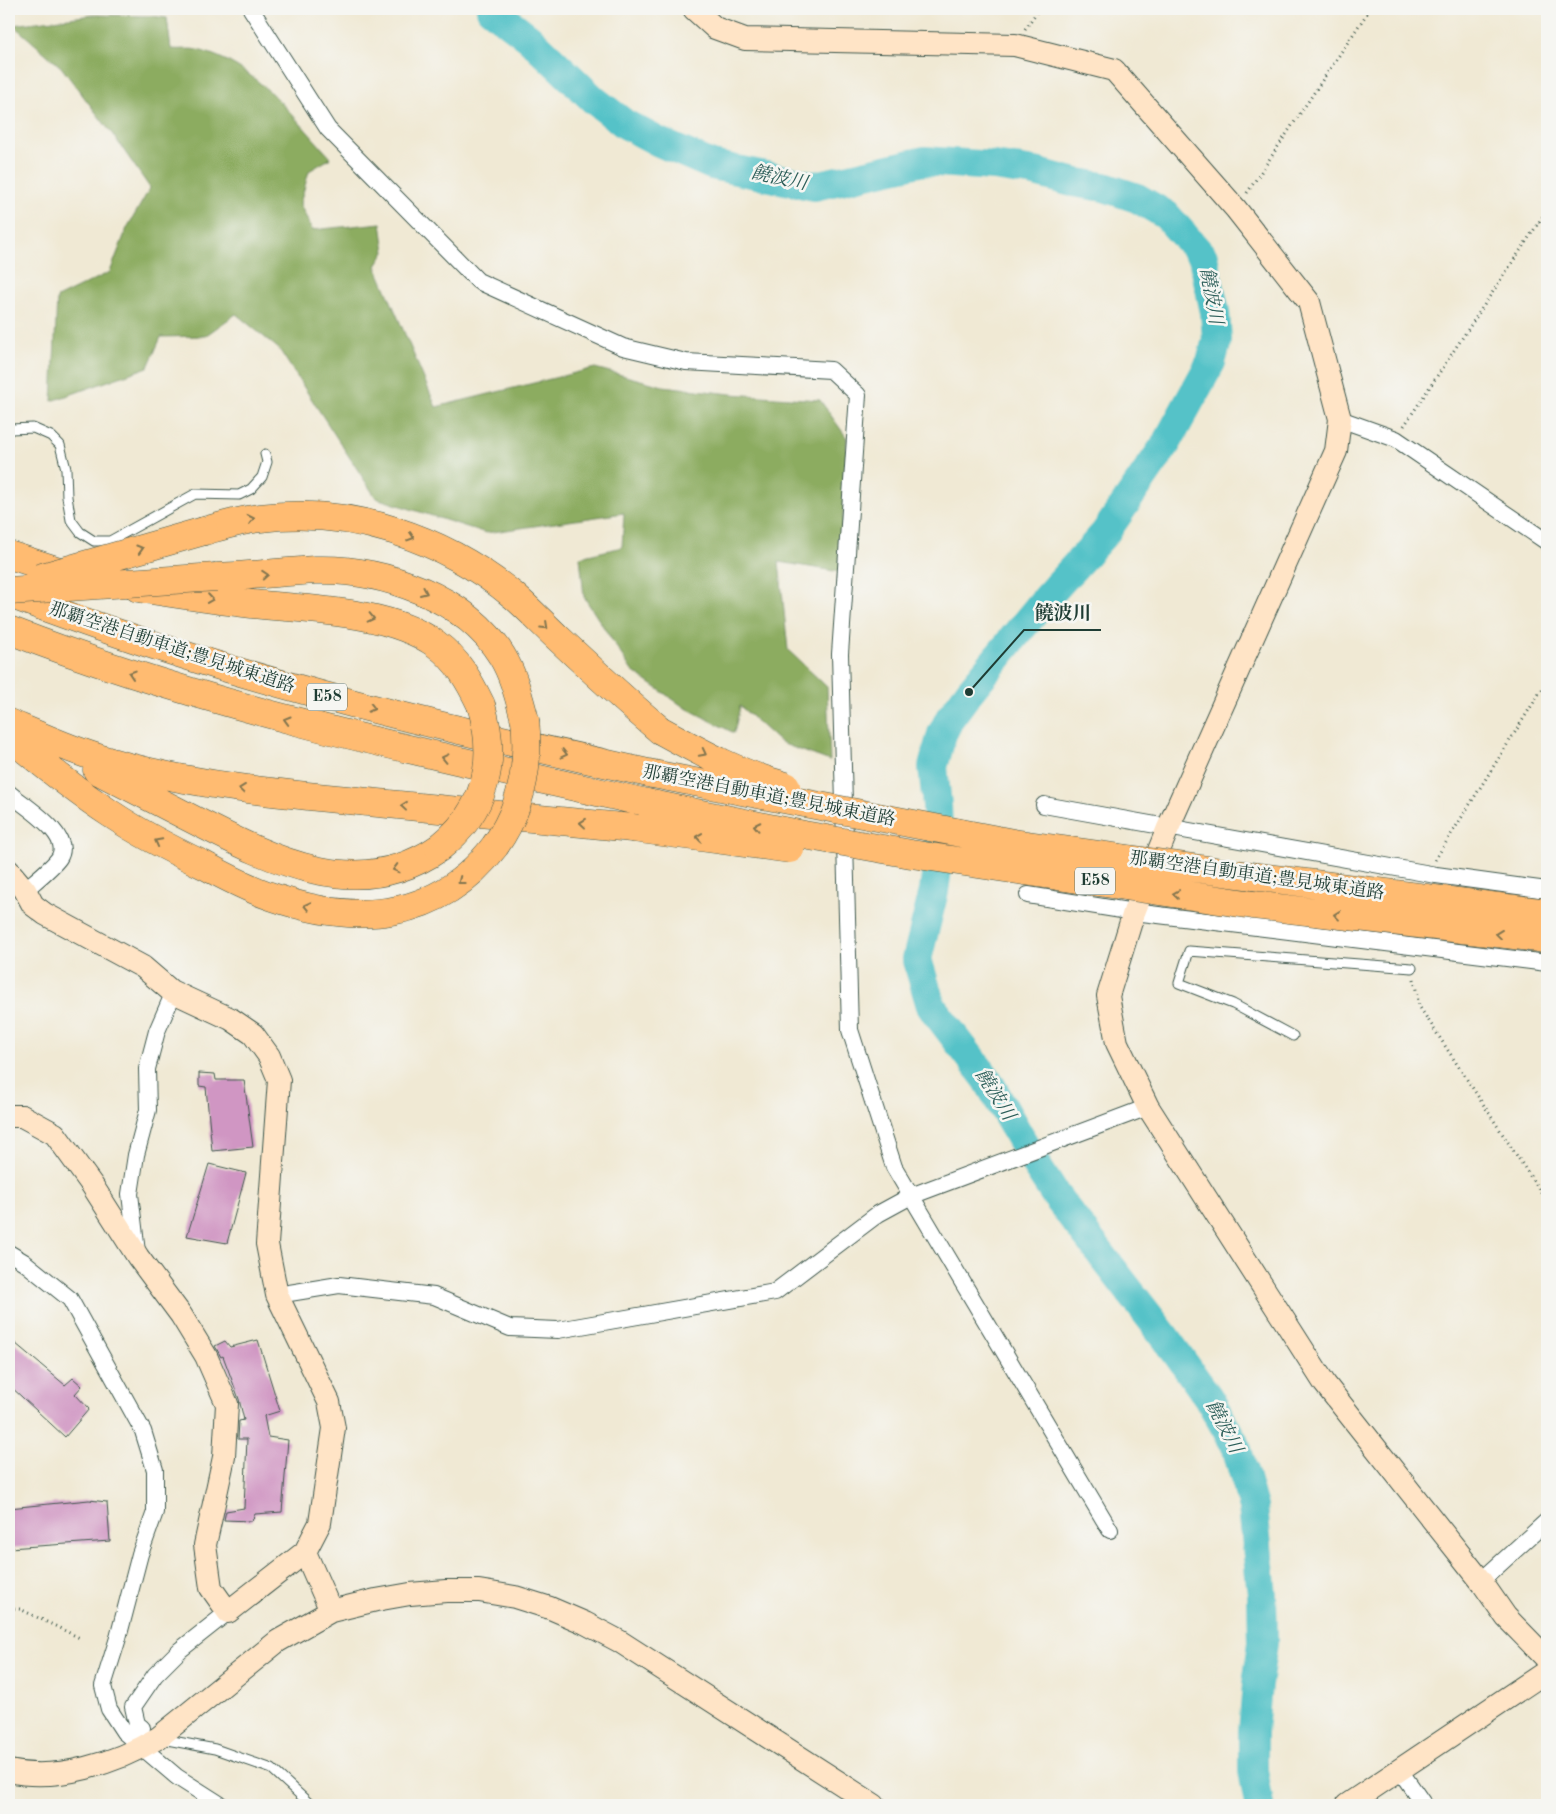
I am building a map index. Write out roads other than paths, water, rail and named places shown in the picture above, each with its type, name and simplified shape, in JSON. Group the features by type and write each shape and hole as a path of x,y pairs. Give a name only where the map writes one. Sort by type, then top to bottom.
{"highway":[{"path":"9,585 258,518 290,515 356,520 416,538 448,551 514,596 625,701 660,730 705,754 768,781 826,796 1139,850 1258,877"},
{"path":"9,555 84,579 212,599 362,616 386,621 412,631 436,644 458,665 470,682 481,705 487,724 490,746 487,772 474,808 464,825 440,848 425,858 386,872 362,874 332,873 274,859 247,847 9,724"},
{"path":"9,593 316,570 340,571 393,581 424,592 450,605 472,620 495,646 515,683 525,720 527,756 522,788 509,823 495,846 476,869 442,894 420,905 394,912 339,913 272,897 154,840 111,814 9,736"},
{"name":"那覇空港自動車道;豊見城東道路","path":"9,593 79,620 181,654 306,691 457,730 653,774 1013,843 1258,877 1547,913"},
{"name":"那覇空港自動車道;豊見城東道路","path":"9,630 67,653 172,687 298,723 448,759 647,803 814,837 911,854 1253,905 1547,940"},
{"path":"9,724 78,751 124,766 169,777 220,786 282,794 632,828 858,859 1112,884"}],"street":[{"path":"251,9 328,129 478,281 623,347 686,362 831,370 858,395 840,654 850,1030 894,1167 1110,1530"},
{"path":"694,9 715,28 744,39 1015,45 1114,70 1236,209 1309,302 1340,419 1336,451 1168,828 1134,912 1108,996 1118,1043 1148,1108 1325,1384 1481,1581 1506,1618 1547,1659"},
{"path":"1340,419 1396,439 1547,542"},
{"path":"9,793 54,829 62,844 60,857 25,890"},
{"path":"1044,805 1436,875 1547,890"},
{"path":"9,871 25,890 33,904 45,914 143,967 174,992 230,1018 252,1034 269,1056 279,1080 267,1244 276,1295 329,1402 334,1428 320,1523 305,1552 180,1650 155,1675 133,1707 137,1724 177,1777 221,1805"},
{"path":"1424,948 1436,875"},
{"path":"1028,895 1134,912 1547,963"},
{"path":"138,1257 130,1194 136,1155 148,1110 147,1069 157,1031 174,992"},
{"path":"276,1295 339,1284 434,1296 510,1328 558,1330 775,1292 878,1214 911,1196 1148,1108"},
{"path":"9,1116 22,1116 55,1134 92,1185 138,1257 181,1315 206,1356 227,1404 224,1457 205,1545 211,1588 228,1612"},
{"path":"9,1253 24,1262 70,1299 143,1431 155,1470 155,1512 140,1554 103,1686 109,1709 124,1732 147,1738"},
{"path":"1481,1581 1547,1521"},
{"path":"305,1552 330,1611"},
{"path":"9,1771 19,1774 57,1773 95,1766 147,1738 278,1641 330,1611 410,1594 479,1591 516,1597 550,1608 585,1623 619,1641 874,1805"},
{"path":"1346,1805 1547,1671"},
{"path":"1399,1769 1424,1805"}],"lane":[{"path":"9,431 11,429 33,428 51,436 60,445 66,469 67,496 71,520 80,532 94,541 110,541 195,494 239,494 251,489 262,477 267,462 265,454"},
{"path":"1293,1036 1233,1004 1179,983 1189,951 1412,968"},
{"path":"147,1738 215,1750 272,1769 311,1805"}],"waterway":[{"name":"饒波川","path":"491,9 529,38 594,100 625,124 659,142 712,165 815,186 924,161 994,166 1035,172 1072,182 1104,187 1137,198 1166,215 1203,257 1215,312 1217,340 1211,362 1166,444 1105,533 1047,597 969,692 950,718 942,734 933,767 939,854 934,891 917,959 931,1006 987,1079 1034,1162 1056,1196 1165,1337 1208,1397 1236,1446 1253,1507 1262,1595 1263,1643 1253,1732 1253,1771 1259,1805"}],"place":[{"name":"饒波川","path":"969,692"}]}
